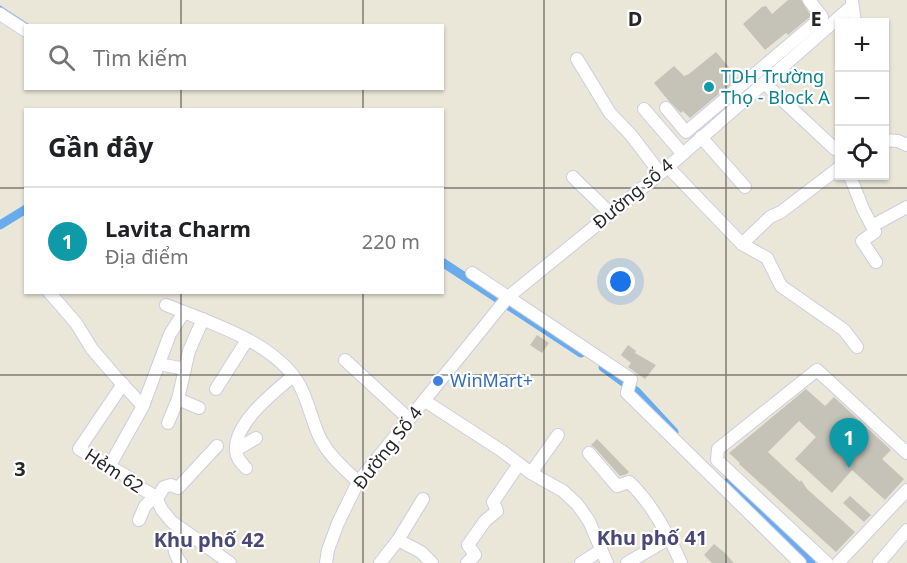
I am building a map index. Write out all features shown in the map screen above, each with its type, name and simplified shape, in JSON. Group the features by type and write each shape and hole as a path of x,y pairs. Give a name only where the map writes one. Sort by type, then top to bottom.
{"street":[{"path":"666,108 686,132 803,40 822,16 809,0"},
{"path":"852,3 854,18"},
{"name":"Đường số 4","path":"425,401 508,297 664,170 764,83 803,40 852,3"},
{"path":"0,14 24,31"},
{"path":"577,59 610,113 664,170 742,244 767,258 778,277 780,286 844,330 857,347"},
{"path":"764,83 835,149"},
{"path":"644,109 682,153"},
{"path":"701,137 745,187"},
{"path":"889,140 907,145"},
{"path":"742,244 770,217 781,212 835,171"},
{"path":"573,177 586,191 597,198 610,214"},
{"path":"852,180 863,209 876,232 862,242 876,262"},
{"path":"872,226 902,210"},
{"path":"472,273 631,379 627,393 800,563"},
{"path":"51,294 76,323 92,348 143,406"},
{"path":"166,305 220,325 248,340 286,367 300,385 321,440 334,459 358,482"},
{"path":"109,466 143,406 170,334 184,312"},
{"path":"168,423 178,399 189,351 203,319"},
{"path":"216,389 248,340"},
{"path":"345,360 409,419"},
{"path":"159,363 185,369"},
{"path":"827,563 717,460 718,449 817,370 907,453"},
{"path":"246,468 236,455 241,428 266,399 292,376"},
{"name":"Hẻm 62","path":"123,384 79,449 130,478 128,481 155,498 172,522 230,563"},
{"path":"178,399 199,408"},
{"path":"425,401 563,492 577,504 589,521 607,563"},
{"name":"Đường Số 4","path":"326,563 328,550 338,523 358,482 425,401"},
{"path":"531,473 558,435"},
{"path":"236,450 256,438"},
{"path":"139,520 145,506 164,487 171,485 178,488 217,446"},
{"path":"589,453 617,486 627,482 631,483 670,538 681,563"},
{"path":"467,563 475,555 468,545 485,521 497,511 493,502 519,464"},
{"path":"838,563 907,490"},
{"path":"380,563 398,540 423,499"},
{"path":"181,563 173,549 177,537 183,530"},
{"path":"879,563 906,533"},
{"path":"627,563 670,538"},
{"path":"398,540 421,552 432,563"},
{"path":"581,563 601,550"}],"building":[{"path":"788,0 801,0 811,16 765,50 743,24 762,7 766,6 772,14"},
{"name":"TDH Trường Thọ - Block A","path":"716,52 738,78 690,118 683,111 681,113 654,83 674,66 684,76 689,74"},
{"path":"537,335 549,343 542,353 530,345"},
{"path":"628,345 636,351 635,353 656,365 645,379 628,367 631,363 621,355"},
{"path":"806,389 825,406 834,397 891,450 882,459 904,479 885,500 852,470 832,493 795,459 816,437 799,421 768,452 855,532 836,552 729,453"},
{"path":"597,439 629,472 627,474 620,476 591,445"},
{"path":"850,496 871,515 864,522 843,503"},
{"path":"714,544 734,563 712,563 704,555"}],"waterway":[{"path":"0,7 26,24"},
{"path":"0,225 24,210"},
{"path":"444,263 581,353"},
{"path":"603,367 637,392 674,432"},
{"path":"727,483 811,563"}],"place":[{"name":"TDH Trường Thọ - Block A","path":"709,87"},
{"name":"WinMart+","path":"438,381"},
{"name":"Lavita Charm","path":"849,468"}],"district":[{"name":"Khu phố 41","path":"652,538"},
{"name":"Khu phố 42","path":"209,540"}]}
